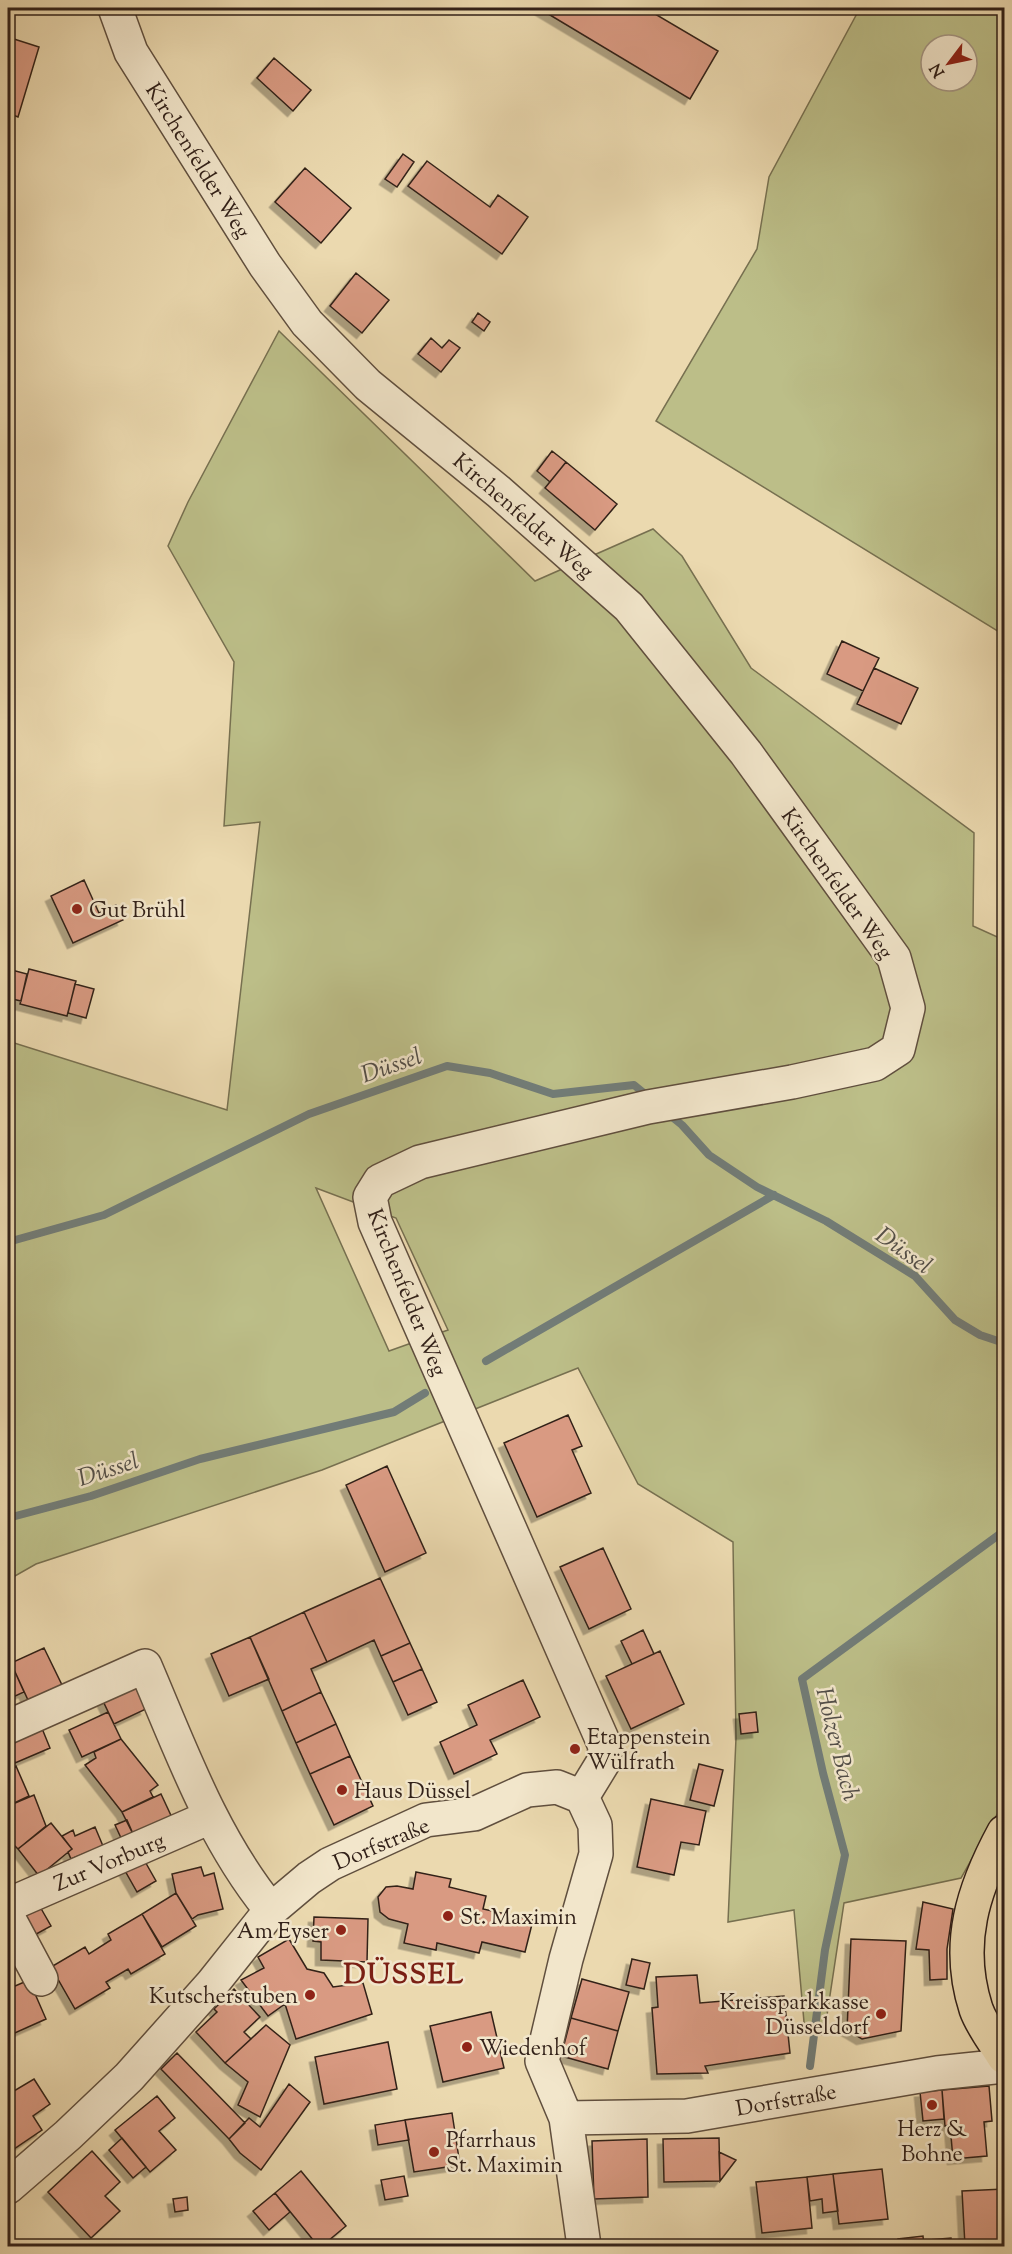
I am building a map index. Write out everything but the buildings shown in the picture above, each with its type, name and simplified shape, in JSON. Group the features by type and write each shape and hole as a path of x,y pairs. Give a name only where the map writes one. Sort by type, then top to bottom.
{"main road":[{"path":"1005,1832 985,1867 969,1917 966,1965 976,2010 1005,2057"}],"street":[{"name":"Kirchenfelder Weg","path":"116,8 131,52 259,255 308,323 368,385 499,492 629,607 746,753 894,958 908,1008 898,1049 875,1064 792,1083 648,1107 420,1162 380,1180 370,1197 375,1222 605,1746 604,1761 582,1797"},
{"path":"8,1727 145,1666 210,1817 252,1887 271,1910"},
{"name":"Dorfstraße","path":"8,2187 68,2135 129,2077 212,1984 271,1910 309,1878 330,1864 426,1820 474,1814 527,1790 557,1787 582,1797"},
{"path":"582,1797 595,1825 596,1854 542,2061 566,2118 584,2247"},
{"name":"Zur Vorburg","path":"8,1905 210,1817"},
{"path":"8,1911 10,1921 41,1979"},
{"name":"Dorfstraße","path":"566,2118 687,2116 937,2073 1005,2066"}],"green space":[{"path":"860,8 1004,8 1004,635 656,421 757,249 769,177"},
{"path":"279,331 535,581 653,529 682,556 751,668 974,833 973,926 1004,940 1004,1802 961,1878 844,1903 824,2035 805,2033 794,1910 728,1922 736,1738 733,1542 638,1484 578,1368 322,1470 36,1564 8,1580 8,1041 227,1110 260,822 224,826 234,662 168,546 188,502","holes":["316,1188 396,1218 448,1330 389,1351"]}],"waterway":[{"name":"Düssel","path":"8,1242 104,1215 309,1114 447,1066 490,1073 553,1094 634,1085 650,1098"},
{"name":"Düssel","path":"666,1112 682,1125 709,1155 757,1187 826,1221 915,1276 955,1320 980,1335 1004,1343"},
{"name":"Düssel","path":"486,1361 774,1195"},
{"name":"Düssel","path":"8,1518 91,1496 200,1459 394,1412 425,1393"},
{"name":"Holzer Bach","path":"810,2066 825,1950 845,1855 823,1773 802,1679 1004,1531"}],"place":[{"name":"Gut Brühl","path":"77,909"},
{"name":"Etappenstein Wülfrath","path":"575,1749"},
{"name":"Haus Düssel","path":"342,1790"},
{"name":"St. Maximin","path":"448,1916"},
{"name":"Am Eyser","path":"341,1930"},
{"name":"Kutscherstuben","path":"310,1995"},
{"name":"Kreissparkkasse Düsseldorf","path":"881,2014"},
{"name":"Wiedenhof","path":"467,2047"},
{"name":"Herz & Bohne","path":"932,2105"},
{"name":"Pfarrhaus St. Maximin","path":"434,2152"}],"district":[{"name":"DÜSSEL","path":"404,1973"}]}
